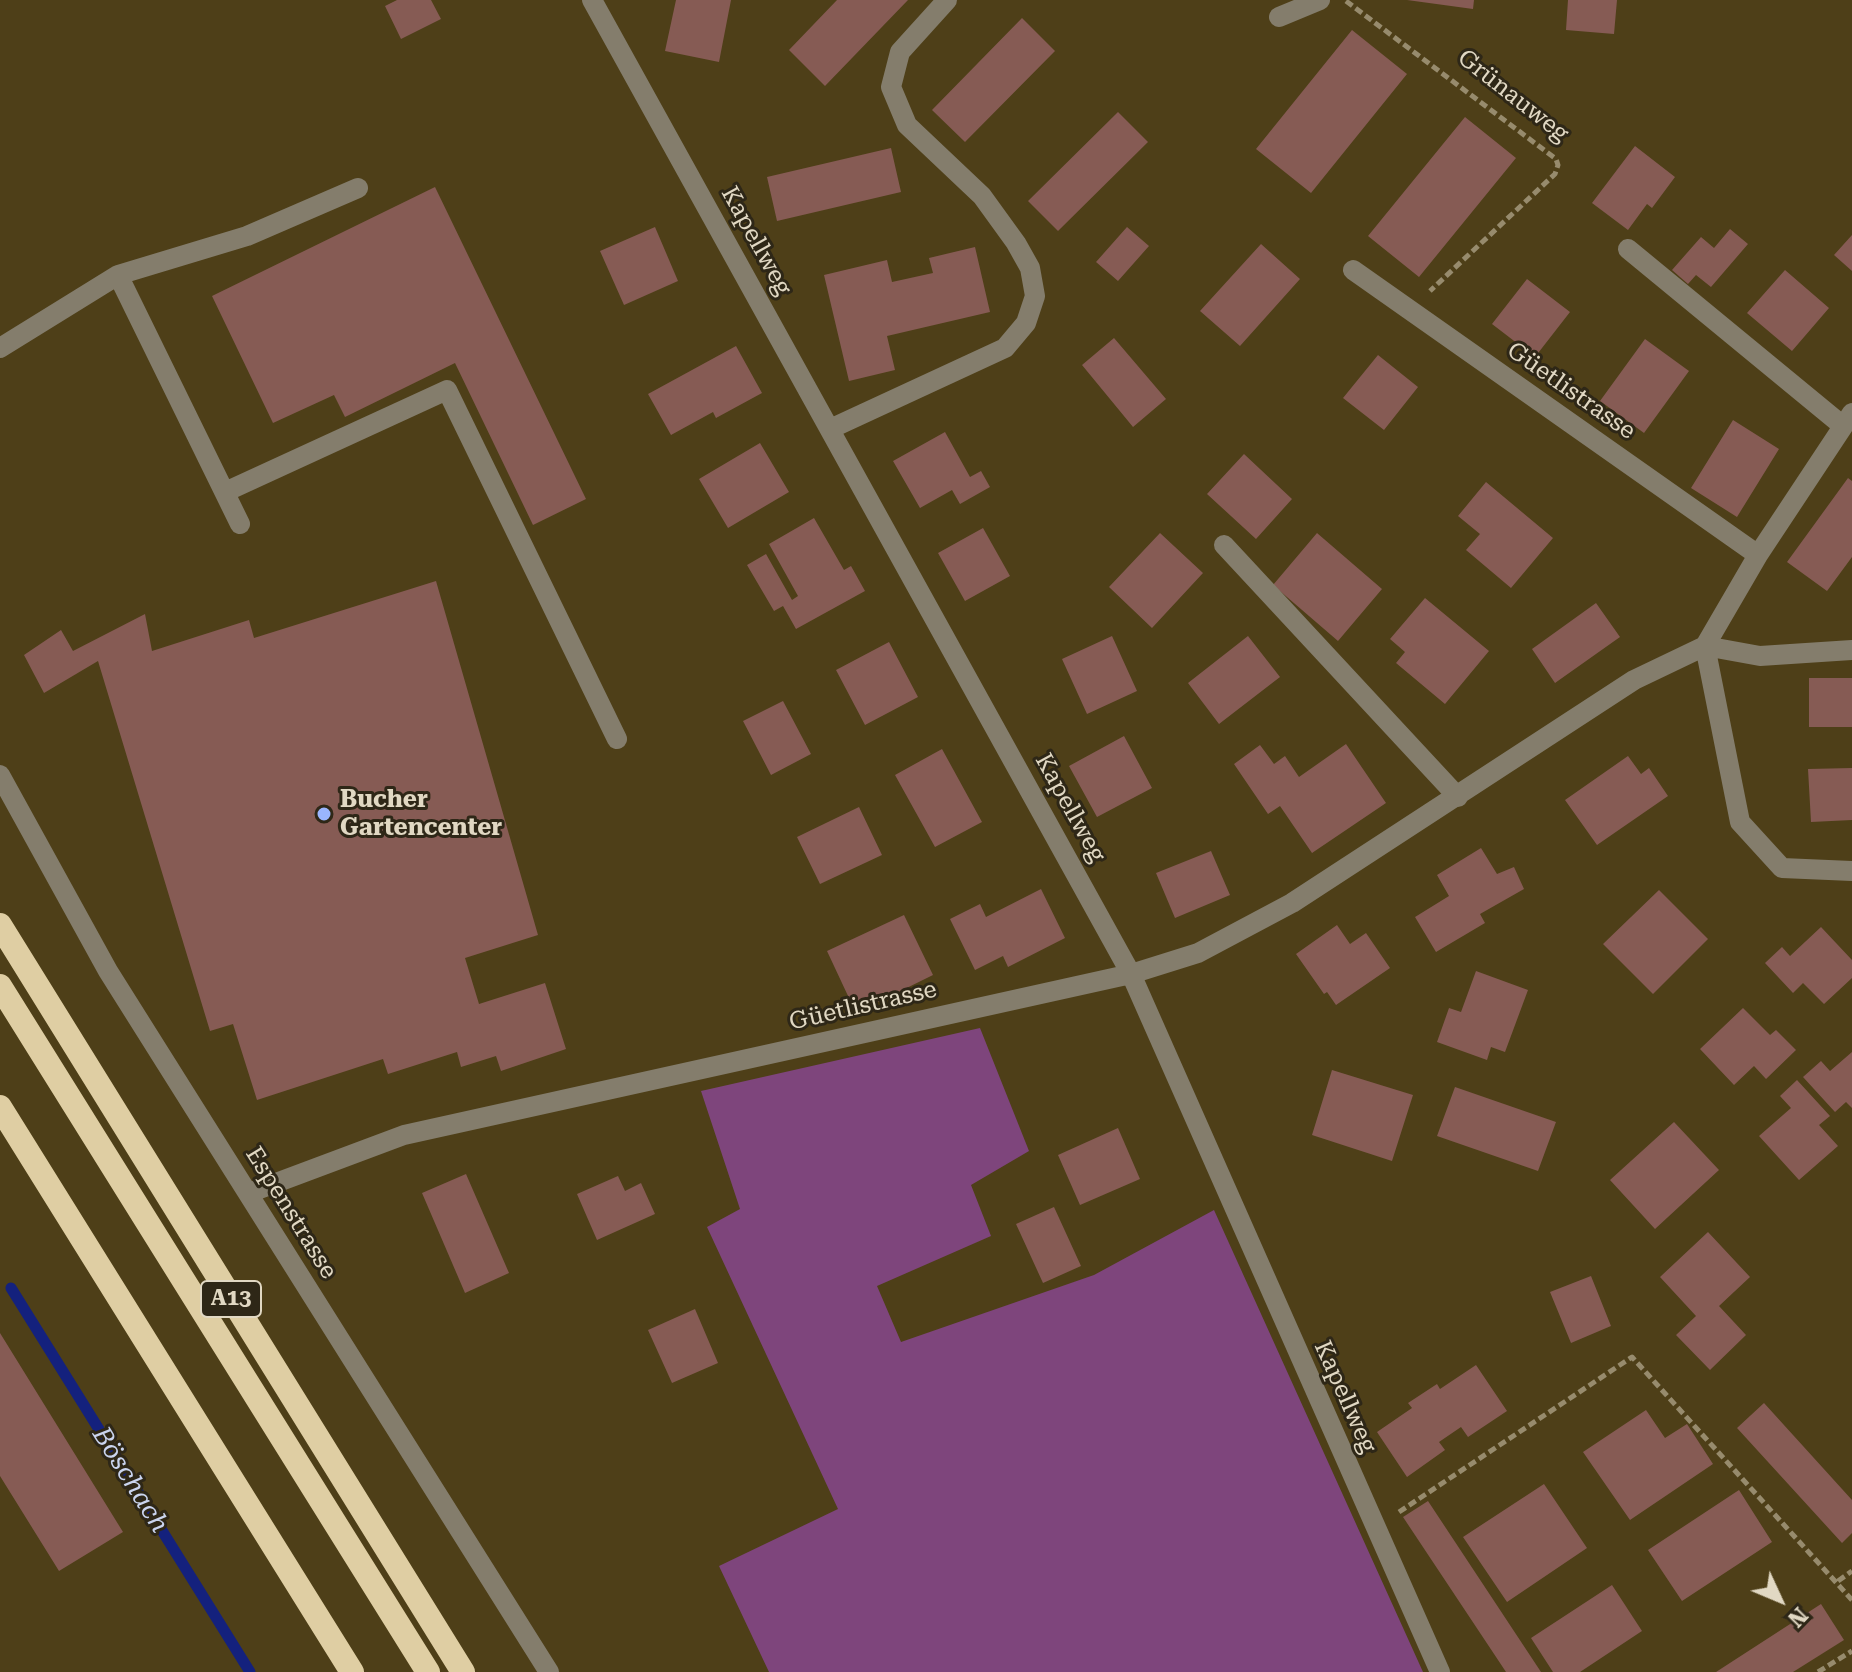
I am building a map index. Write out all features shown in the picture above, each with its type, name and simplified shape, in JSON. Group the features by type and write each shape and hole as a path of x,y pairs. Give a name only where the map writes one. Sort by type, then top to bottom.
{"highway":[{"name":"A13","path":"0,925 463,1672"},
{"name":"A13","path":"0,986 428,1672"},
{"path":"0,1107 352,1672"}],"street":[{"name":"Kapellweg","path":"592,0 1131,974 1373,1528 1440,1672"},
{"path":"830,429 1005,348 1026,323 1035,296 1030,268 1016,243 982,196 907,125 891,87 900,52 947,0"},
{"path":"1279,17 1320,0"},
{"path":"0,348 118,275 247,236 358,188"},
{"path":"1628,249 1847,419 1758,555 1705,646 1740,822 1782,868 1852,871"},
{"name":"Güetlistrasse","path":"1353,270 1758,555"},
{"path":"118,275 240,524"},
{"path":"225,492 447,390 617,739"},
{"path":"1224,545 1458,797"},
{"path":"1705,646 1760,656 1852,650"},
{"name":"Güetlistrasse","path":"249,1193 404,1135 1131,974 1198,953 1292,903 1634,680 1705,646"},
{"name":"Espenstrasse","path":"0,775 108,971 549,1672"}],"path":[{"name":"Grünauweg","path":"1345,0 1556,159 1558,165 1555,174 1410,310"},
{"path":"1373,1528 1632,1357 1852,1600"},
{"path":"1838,1581 1852,1571"},
{"path":"1818,1672 1852,1651"}],"shaded area":[{"path":"980,1028 1029,1151 971,1185 991,1236 877,1286 901,1342 1094,1275 1214,1210 1423,1672 769,1672 719,1566 838,1509 707,1227 740,1209 701,1091"}],"building":[{"path":"397,0 431,0 441,19 401,39 385,6"},
{"path":"676,0 731,0 719,62 665,51"},
{"path":"837,0 908,0 825,86 789,50"},
{"path":"1407,0 1474,0 1473,9"},
{"path":"1568,0 1617,0 1614,34 1566,30"},
{"path":"1022,18 1055,51 965,142 932,110"},
{"path":"1352,30 1407,74 1311,193 1256,149"},
{"path":"1118,112 1148,142 1058,231 1028,201"},
{"path":"1465,117 1516,158 1419,277 1368,236"},
{"path":"1635,146 1675,177 1652,208 1647,204 1628,230 1592,203"},
{"path":"891,148 901,192 777,221 767,177"},
{"path":"435,187 586,499 533,525 455,363 345,417 334,395 273,423 212,296"},
{"path":"655,227 678,281 624,305 600,251"},
{"path":"1127,227 1149,246 1118,281 1096,262"},
{"path":"1730,229 1748,244 1711,287 1696,275 1688,284 1672,270 1701,237 1714,248"},
{"path":"1852,235 1852,271 1834,255"},
{"path":"1261,244 1300,279 1240,346 1200,311"},
{"path":"975,247 990,312 887,336 895,370 849,381 824,275 887,260 892,282 933,273 929,258"},
{"path":"1785,270 1829,308 1792,351 1747,313"},
{"path":"1527,279 1570,312 1535,357 1492,324"},
{"path":"1114,338 1166,399 1133,427 1082,365"},
{"path":"1645,339 1689,371 1644,433 1600,401"},
{"path":"736,346 762,393 716,418 713,412 671,435 648,394"},
{"path":"1378,355 1418,387 1384,430 1343,398"},
{"path":"1733,420 1779,449 1737,517 1691,488"},
{"path":"945,432 970,477 981,471 990,487 960,504 952,490 920,508 893,461"},
{"path":"760,443 789,492 728,528 699,479"},
{"path":"1244,454 1292,499 1256,539 1207,494"},
{"path":"1848,478 1852,481 1852,557 1827,591 1787,562"},
{"path":"1486,482 1553,538 1511,588 1466,550 1480,534 1458,516"},
{"path":"814,518 844,570 851,566 865,591 796,629 783,606 774,611 747,565 766,554 792,600 798,596 769,544"},
{"path":"983,528 1010,576 965,601 938,553"},
{"path":"1160,533 1203,573 1152,628 1109,587"},
{"path":"1317,533 1382,589 1338,641 1273,585"},
{"name":"Bucher Gartencenter","path":"436,581 538,935 465,958 479,1004 545,983 566,1049 501,1071 496,1056 461,1067 457,1052 388,1074 383,1059 257,1100 233,1024 210,1031 98,661 44,693 24,655 61,630 73,651 145,614 152,651 249,620 254,638"},
{"path":"1425,598 1489,651 1445,704 1396,663 1405,652 1390,639"},
{"path":"1596,603 1620,637 1555,683 1532,649"},
{"path":"1112,636 1137,691 1087,714 1062,659"},
{"path":"1248,636 1280,677 1219,724 1188,683"},
{"path":"889,642 918,697 865,725 836,670"},
{"path":"1809,678 1852,678 1852,727 1809,727"},
{"path":"783,701 811,754 771,775 743,721"},
{"path":"1124,736 1152,788 1097,817 1069,766"},
{"path":"1346,744 1386,803 1312,853 1280,806 1268,814 1234,764 1260,745 1274,764 1285,756 1299,777"},
{"path":"942,749 982,822 935,847 895,775"},
{"path":"1628,756 1641,774 1649,768 1668,796 1597,845 1565,800"},
{"path":"1852,768 1852,820 1811,822 1808,769"},
{"path":"859,807 882,855 820,884 797,837"},
{"path":"1481,848 1497,874 1514,867 1524,889 1480,914 1485,923 1436,952 1415,917 1449,896 1437,875"},
{"path":"1211,851 1230,895 1175,918 1156,873"},
{"path":"1041,889 1065,938 1008,967 1003,956 975,970 950,919 980,904 986,917"},
{"path":"1659,890 1708,939 1653,994 1603,944"},
{"path":"904,915 933,975 856,1013 827,951"},
{"path":"1337,925 1350,944 1366,933 1390,968 1336,1005 1327,992 1324,994 1296,954"},
{"path":"1821,927 1852,960 1852,978 1824,1004 1803,983 1793,993 1765,963 1782,947 1790,956"},
{"path":"1476,971 1528,990 1505,1052 1491,1047 1487,1060 1437,1042 1449,1008 1461,1012"},
{"path":"1743,1008 1770,1035 1776,1030 1796,1050 1766,1079 1754,1066 1734,1085 1700,1049"},
{"path":"1852,1052 1852,1108 1846,1102 1835,1112 1803,1077 1821,1061 1830,1071"},
{"path":"1332,1070 1413,1095 1392,1161 1312,1135"},
{"path":"1797,1080 1830,1116 1819,1125 1838,1146 1799,1180 1759,1136 1791,1108 1780,1096"},
{"path":"1455,1087 1556,1122 1538,1171 1437,1136"},
{"path":"1674,1122 1719,1170 1655,1229 1610,1180"},
{"path":"1118,1128 1140,1179 1080,1205 1058,1155"},
{"path":"466,1174 509,1273 465,1293 422,1193"},
{"path":"618,1176 625,1191 641,1183 655,1214 597,1240 577,1194"},
{"path":"1054,1207 1081,1266 1043,1283 1016,1224"},
{"path":"1708,1232 1750,1277 1719,1306 1746,1335 1710,1370 1676,1335 1696,1316 1660,1277"},
{"path":"1591,1276 1611,1326 1571,1343 1550,1292"},
{"path":"695,1309 718,1363 672,1383 648,1330"},
{"path":"0,1333 123,1532 59,1571 0,1476"},
{"path":"1476,1365 1507,1411 1468,1437 1461,1427 1439,1442 1445,1450 1407,1477 1377,1432 1412,1408 1408,1403 1437,1384 1440,1389"},
{"path":"1764,1403 1852,1500 1852,1533 1842,1543 1737,1428"},
{"path":"1646,1410 1665,1438 1687,1424 1713,1464 1630,1520 1583,1452"},
{"path":"1544,1484 1587,1548 1507,1602 1463,1537"},
{"path":"1739,1490 1772,1542 1682,1601 1648,1550"},
{"path":"1428,1501 1541,1672 1506,1672 1403,1517"},
{"path":"1612,1585 1642,1631 1580,1672 1553,1672 1531,1638"},
{"path":"1821,1604 1844,1640 1793,1672 1716,1672"}],"waterway":[{"name":"Böschach","path":"11,1288 250,1672"}],"place":[{"name":"Bucher Gartencenter","path":"324,814"}]}
